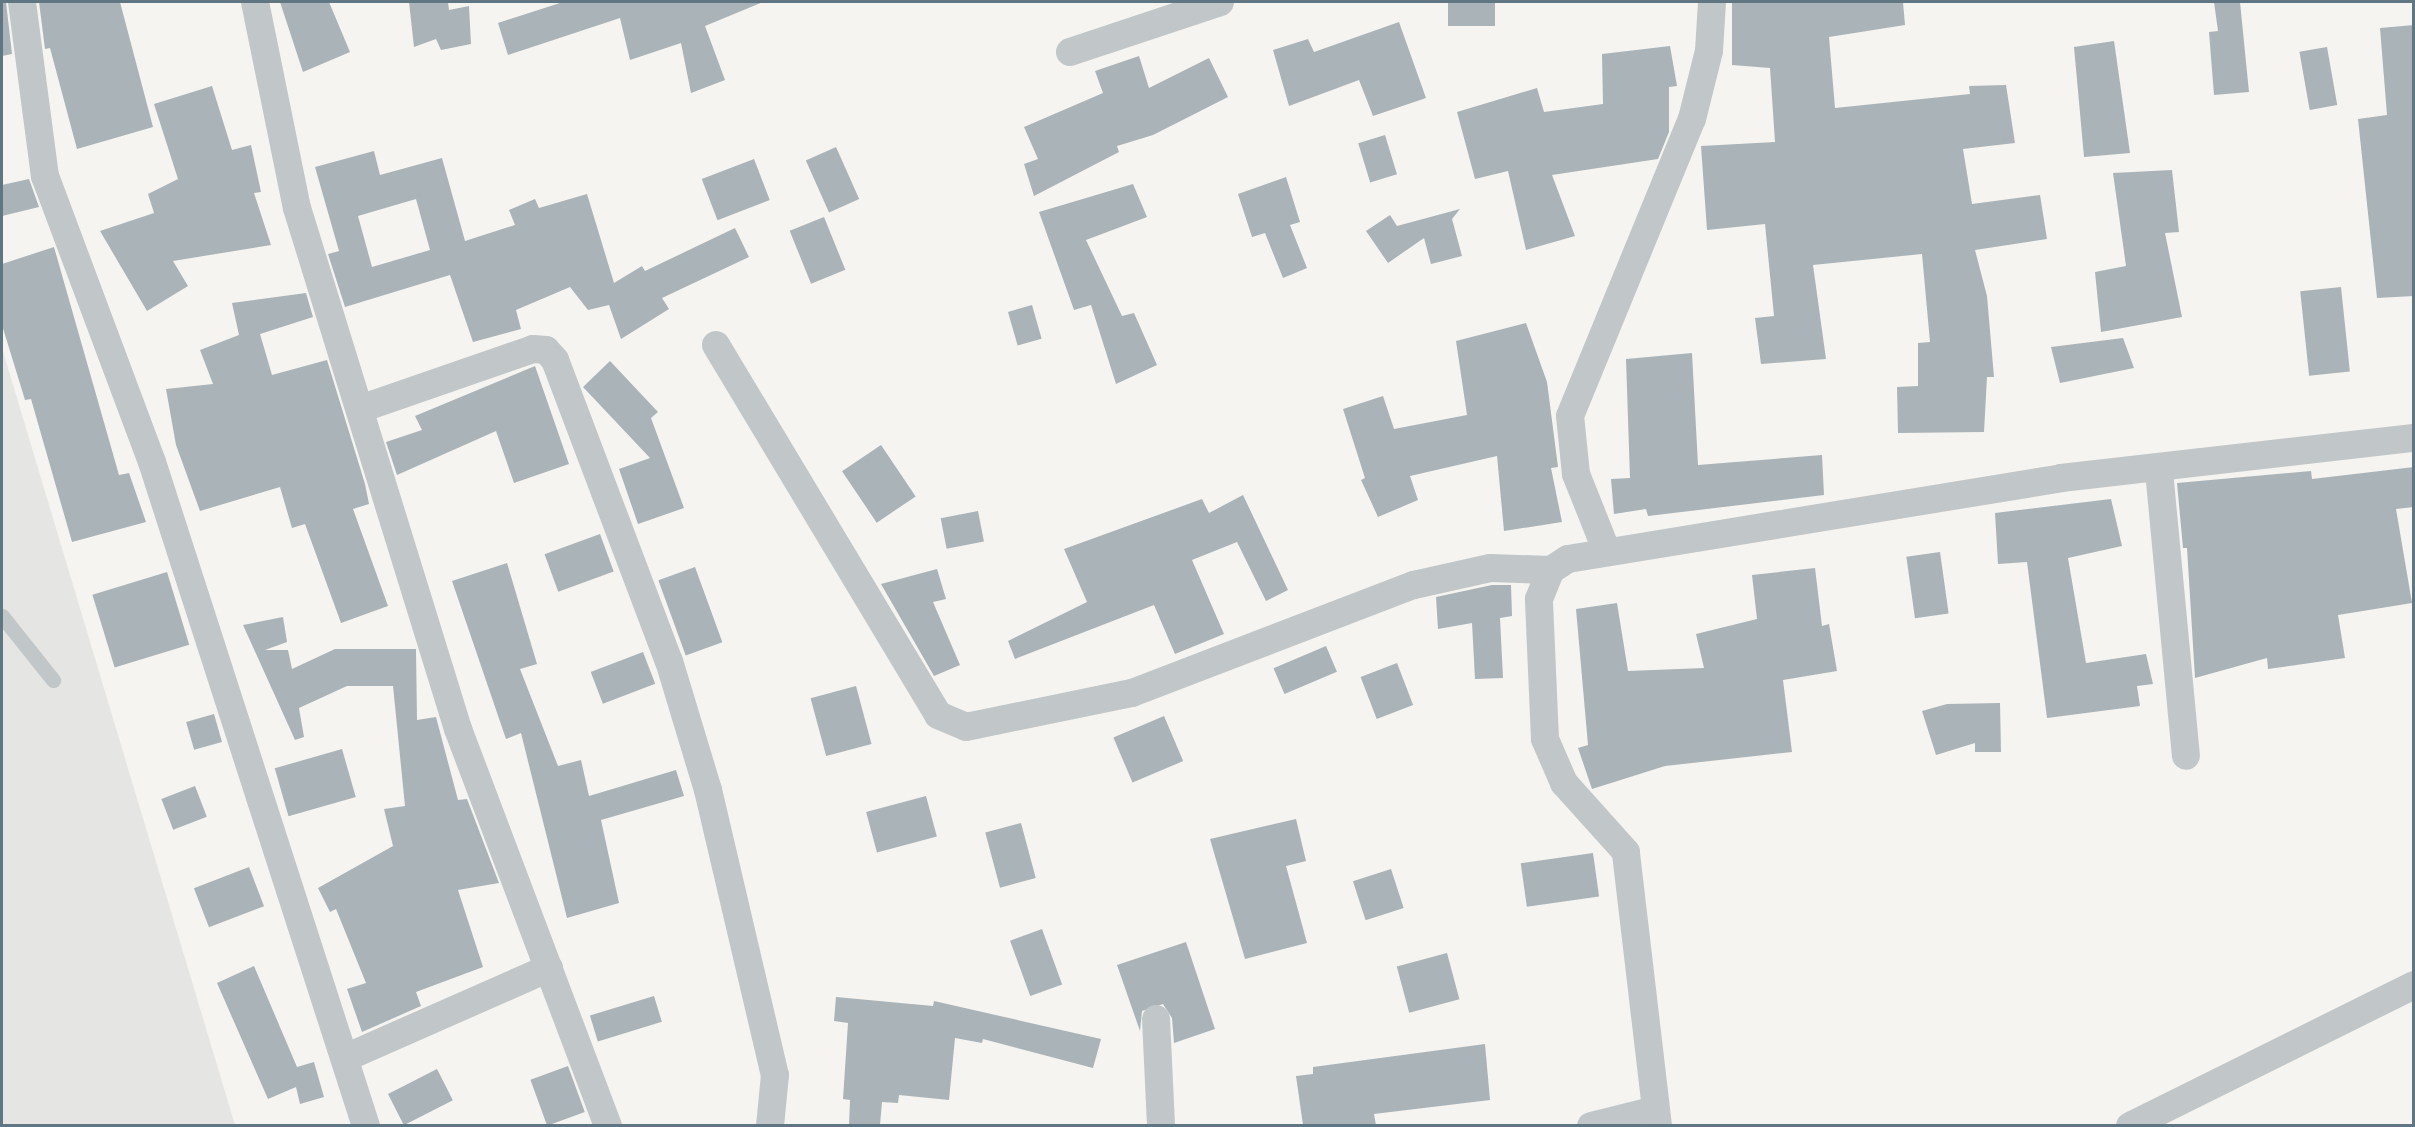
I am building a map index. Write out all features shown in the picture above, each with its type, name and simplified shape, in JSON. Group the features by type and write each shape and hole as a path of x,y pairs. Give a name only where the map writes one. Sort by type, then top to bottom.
{"street":[{"path":"22,2 45,176 152,462 366,1125"},
{"path":"255,2 297,208 458,729 608,1125"},
{"path":"1070,52 1220,2"},
{"path":"1607,552 1576,474 1570,416 1692,119 1710,51 1712,2"},
{"path":"716,345 938,715 966,727 1132,693 1414,585 1490,568 1551,570 1568,560 1607,552 2061,478 2159,471 2414,438"},
{"path":"360,410 533,349 546,350 555,360 669,661 708,790 775,1075 770,1125"},
{"path":"2159,471 2186,756"},
{"path":"1551,570 1539,599 1545,739 1564,783 1626,852 1657,1118 1591,1125"},
{"path":"345,1058 549,968"},
{"path":"2130,1125 2414,985"},
{"path":"1156,1019 1161,1125"}],"lane":[{"path":"2,616 53,680"}],"shaded area":[{"path":"2,348 235,1125 2,1125"}],"building":[{"path":"2,2 6,2 12,54 2,56"},
{"path":"39,2 120,2 153,127 77,149 50,48 45,49"},
{"path":"280,2 329,2 350,52 303,72"},
{"path":"409,2 448,2 449,10 469,6 471,44 441,50 436,39 414,47"},
{"path":"563,2 763,2 705,26 725,80 691,93 681,43 630,60 620,18 508,55 498,23"},
{"path":"1448,2 1495,2 1495,26 1448,26"},
{"path":"1732,2 1903,2 1905,25 1829,37 1835,108 1970,94 1969,86 2006,85 2015,143 1963,149 1972,204 2040,195 2047,239 1975,250 1987,296 1994,377 1987,377 1984,432 1898,433 1897,387 1918,386 1918,343 1930,342 1922,254 1813,265 1826,359 1761,364 1755,318 1774,316 1765,224 1707,230 1701,146 1775,142 1770,68 1732,65"},
{"path":"2214,2 2240,2 2249,92 2214,95 2209,32 2218,31"},
{"path":"1399,22 1426,98 1373,116 1359,80 1289,106 1273,50 1308,39 1314,52"},
{"path":"2414,25 2414,296 2377,298 2358,119 2387,115 2380,28"},
{"path":"2114,41 2130,153 2084,157 2074,47"},
{"path":"1670,46 1677,86 1669,87 1669,132 1658,159 1552,175 1575,236 1526,250 1508,171 1475,179 1457,112 1537,88 1544,112 1603,104 1602,54"},
{"path":"2327,47 2337,105 2310,110 2299,52"},
{"path":"1139,56 1149,88 1209,58 1228,97 1153,135 1117,146 1119,152 1034,196 1024,164 1038,159 1024,127 1103,93 1095,71"},
{"path":"212,86 232,150 251,145 261,192 254,193 271,245 173,261 188,286 147,311 100,231 154,213 148,194 178,179 154,104"},
{"path":"1385,135 1397,174 1370,182 1358,143"},
{"path":"836,147 859,199 829,212 806,160"},
{"path":"374,151 380,175 442,158 465,241 515,225 509,210 535,199 539,208 587,194 614,283 642,266 645,271 735,228 749,257 662,298 669,309 621,339 609,305 588,310 570,287 516,310 521,329 473,342 450,275 345,307 328,254 339,251 315,167","holes":["416,199 430,250 372,267 358,216"]},
{"path":"754,159 770,200 717,220 702,179"},
{"path":"2172,170 2179,232 2165,233 2182,317 2101,332 2095,272 2126,266 2113,173"},
{"path":"1286,177 1300,222 1290,225 1307,268 1283,278 1265,233 1252,237 1238,194"},
{"path":"29,179 39,207 2,216 2,185"},
{"path":"1133,184 1147,217 1086,240 1122,316 1134,313 1157,365 1116,384 1091,305 1074,310 1039,212"},
{"path":"1460,209 1452,219 1462,256 1431,264 1424,238 1388,263 1366,231 1390,215 1397,226"},
{"path":"824,217 845,270 811,284 790,231"},
{"path":"54,247 119,475 129,473 146,522 72,542 31,399 25,400 2,325 2,264"},
{"path":"2341,287 2350,372 2309,376 2300,291"},
{"path":"306,293 313,317 260,334 272,375 327,360 365,484 369,504 353,509 388,606 341,623 305,524 292,528 280,487 200,511 176,445 166,389 213,384 200,350 239,335 232,303"},
{"path":"1032,305 1042,339 1018,346 1008,312"},
{"path":"1526,323 1547,382 1558,467 1551,468 1562,522 1504,531 1497,456 1410,476 1418,500 1378,517 1361,480 1365,478 1343,409 1383,396 1394,429 1467,415 1456,341"},
{"path":"2123,338 2134,368 2060,383 2051,347"},
{"path":"1692,353 1698,465 1822,455 1824,495 1648,516 1646,509 1614,514 1611,479 1630,478 1626,359"},
{"path":"610,361 658,412 651,418 684,508 638,524 619,469 650,458 583,387"},
{"path":"535,366 569,464 514,483 496,431 397,475 386,442 422,430 415,416"},
{"path":"881,445 916,496 877,523 842,471"},
{"path":"2414,467 2414,507 2396,509 2412,603 2338,615 2345,658 2268,669 2267,658 2195,678 2187,548 2183,548 2177,483 2311,471 2312,479"},
{"path":"1243,495 1288,590 1266,601 1237,542 1192,560 1224,634 1175,654 1154,605 1015,659 1008,641 1087,602 1064,549 1202,499 1209,513"},
{"path":"2111,499 2122,546 2068,558 2086,663 2146,654 2153,684 2137,686 2140,706 2047,718 2027,562 1998,564 1995,513"},
{"path":"978,511 984,541 947,549 941,518"},
{"path":"600,534 614,572 558,592 545,554"},
{"path":"1940,552 1949,613 1915,618 1906,557"},
{"path":"507,563 537,664 520,669 558,766 581,760 589,796 676,770 684,796 601,820 619,903 567,918 521,733 506,739 452,581"},
{"path":"695,567 722,642 686,656 658,580"},
{"path":"1815,568 1822,626 1829,624 1837,671 1783,680 1792,752 1665,766 1592,789 1578,748 1588,745 1576,609 1617,603 1628,671 1704,668 1696,634 1757,619 1752,575"},
{"path":"937,569 946,599 933,602 960,665 934,676 881,584"},
{"path":"167,572 189,645 115,667 92,595"},
{"path":"1492,585 1511,585 1512,616 1500,618 1503,678 1475,679 1472,623 1438,629 1436,597"},
{"path":"283,617 287,642 265,650 288,650 292,669 335,649 416,649 417,720 436,717 458,800 467,799 499,883 458,890 483,967 416,992 421,1006 362,1032 347,989 366,983 336,909 330,912 318,888 393,846 384,809 405,806 393,686 347,686 299,708 304,737 295,740 243,625"},
{"path":"1326,646 1337,672 1284,694 1274,668"},
{"path":"643,652 655,684 603,704 591,672"},
{"path":"1397,663 1413,705 1377,719 1361,677"},
{"path":"856,686 872,744 826,756 811,698"},
{"path":"2000,703 2001,752 1975,752 1975,743 1936,755 1922,711 1947,704"},
{"path":"214,714 222,742 194,750 186,722"},
{"path":"1164,716 1183,761 1133,783 1113,737"},
{"path":"342,749 356,797 288,816 275,768"},
{"path":"195,786 207,817 173,830 161,799"},
{"path":"926,796 937,837 877,853 866,812"},
{"path":"1296,819 1306,861 1286,866 1307,943 1245,959 1210,839"},
{"path":"1021,823 1036,878 1000,888 985,833"},
{"path":"1593,853 1599,897 1527,907 1521,863"},
{"path":"249,867 264,906 209,927 194,888"},
{"path":"1391,869 1404,908 1366,920 1353,881"},
{"path":"1042,929 1062,984 1030,996 1010,941"},
{"path":"1186,942 1215,1029 1174,1043 1172,1018 1163,1004 1142,1011 1140,1031 1117,965"},
{"path":"1447,953 1459,999 1409,1013 1397,966"},
{"path":"254,966 297,1067 314,1062 324,1097 300,1104 296,1087 268,1099 217,983"},
{"path":"654,996 662,1022 598,1041 590,1016"},
{"path":"836,997 933,1006 934,1001 1101,1039 1093,1068 983,1039 982,1043 955,1038 949,1100 899,1095 898,1103 882,1102 880,1125 849,1125 850,1100 843,1099 848,1023 834,1021"},
{"path":"1485,1044 1490,1100 1374,1114 1376,1125 1303,1125 1296,1076 1313,1074 1313,1067"},
{"path":"568,1066 585,1112 547,1126 530,1080"},
{"path":"437,1069 453,1100 404,1125 388,1094"}]}
